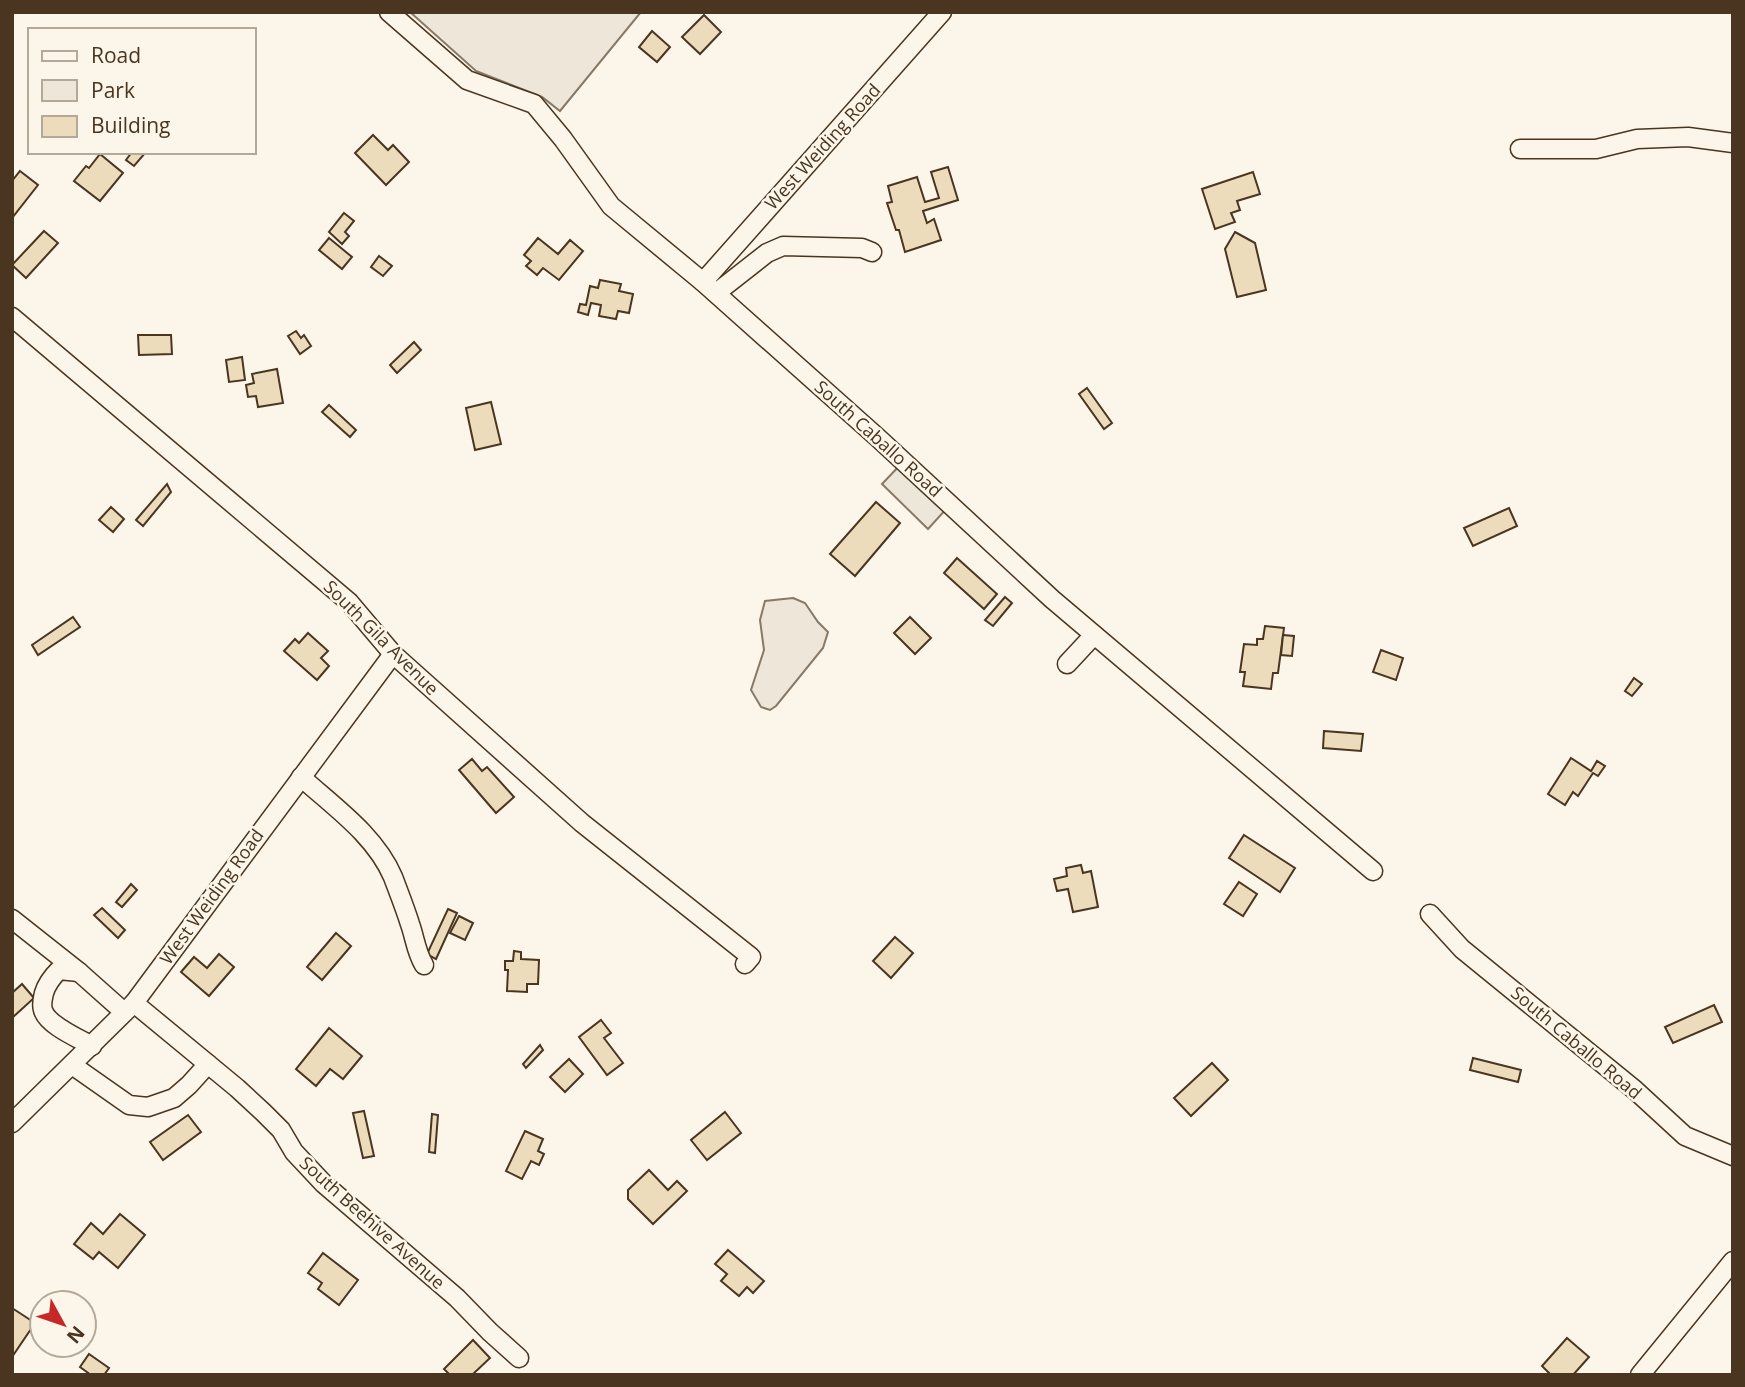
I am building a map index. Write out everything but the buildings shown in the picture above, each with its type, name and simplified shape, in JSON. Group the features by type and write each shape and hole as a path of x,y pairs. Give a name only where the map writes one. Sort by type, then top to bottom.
{"street":[{"name":"South Caballo Road","path":"388,12 467,79 534,104 611,206 709,288 867,428 1052,599 1373,871"},
{"name":"West Weiding Road","path":"709,288 942,12"},
{"path":"1520,149 1596,149 1637,139 1688,137 1733,144"},
{"path":"709,288 783,246 862,248 872,252"},
{"name":"South Gila Avenue","path":"12,317 349,602 393,654 582,823 748,960"},
{"path":"1067,664 1094,635"},
{"name":"West Weiding Road","path":"12,1123 129,1008 393,654"},
{"path":"301,777 366,835 382,855 392,875 417,952 424,965"},
{"name":"South Caballo Road","path":"1430,914 1462,949 1635,1090 1685,1136 1733,1156"},
{"name":"South Beehive Avenue","path":"12,919 79,972 208,1064 281,1130 293,1152 324,1184 457,1298 519,1358"},
{"path":"79,972 60,970 50,979 42,1002 43,1012 55,1024 92,1046"},
{"path":"72,1065 129,1105 148,1107 174,1098 208,1064"},
{"path":"1640,1375 1733,1261"}],"green space":[{"path":"410,12 641,12 560,111 542,97 476,71"},
{"path":"793,598 805,603 828,632 823,648 770,710 761,707 751,690 764,650 760,620 765,601"}],"shaded area":[{"path":"902,463 948,507 928,529 882,484"}]}
